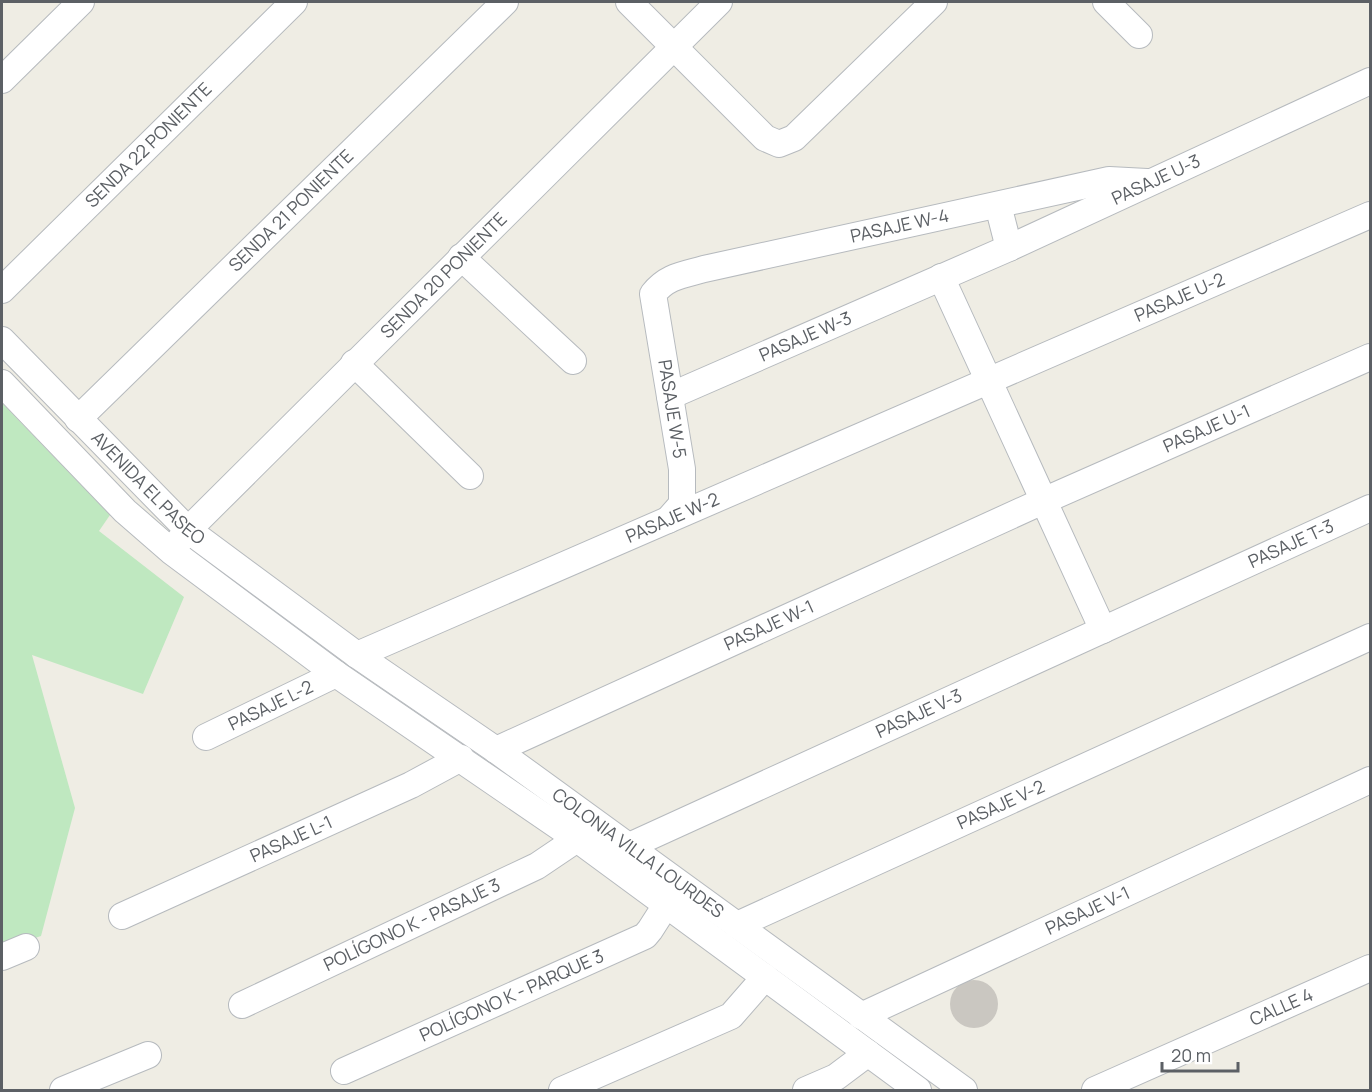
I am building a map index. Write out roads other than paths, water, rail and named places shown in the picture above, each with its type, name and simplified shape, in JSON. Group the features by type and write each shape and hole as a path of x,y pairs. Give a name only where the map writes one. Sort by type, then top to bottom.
{"street":[{"path":"2,81 81,2"},
{"name":"SENDA 22 PONIENTE","path":"2,290 294,2"},
{"name":"SENDA 21 PONIENTE","path":"78,419 505,2"},
{"path":"629,2 765,138 780,144 794,138 934,2"},
{"name":"SENDA 20 PONIENTE","path":"171,551 188,530 354,363 718,2"},
{"path":"1106,2 1139,34"},
{"name":"PASAJE U-3","path":"941,277 1009,248 1371,81"},
{"name":"PASAJE W-4","path":"653,294 662,283 678,276 1109,180 1153,182"},
{"path":"998,205 1009,248"},
{"name":"PASAJE U-2","path":"988,381 1371,215"},
{"path":"461,257 573,361"},
{"path":"941,277 1102,630"},
{"name":"PASAJE W-3","path":"670,396 941,277"},
{"name":"PASAJE W-5","path":"653,294 682,469 682,504 668,520"},
{"name":"AVENIDA EL PASEO","path":"2,340 188,530 309,620"},
{"name":"PASAJE U-1","path":"1043,501 1371,357"},
{"path":"354,363 470,476"},
{"name":"PASAJE W-2","path":"357,655 988,381"},
{"name":"AVENIDA EL PASEO","path":"2,383 125,511 171,551 283,633"},
{"name":"PASAJE W-1","path":"496,750 1043,501"},
{"name":"PASAJE T-3","path":"1212,580 1371,508"},
{"name":"PASAJE V-3","path":"627,847 1212,580"},
{"name":"COLONIA VILLA LOURDES","path":"309,620 496,750 964,1090"},
{"name":"COLONIA VILLA LOURDES","path":"283,633 336,674 577,838 918,1090"},
{"name":"PASAJE V-2","path":"737,925 1371,637"},
{"name":"PASAJE L-2","path":"206,737 336,674"},
{"name":"PASAJE L-1","path":"122,916 411,785 461,758"},
{"name":"PASAJE V-1","path":"861,1016 1371,780"},
{"name":"POLÍGONO K - PASAJE 3","path":"242,1005 537,866 577,838"},
{"name":"POLÍGONO K - PARQUE 3","path":"344,1071 645,936 666,905"},
{"path":"2,957 26,947"},
{"name":"CALLE 4","path":"1095,1090 1371,968"},
{"path":"562,1090 731,1016 765,977"},
{"path":"806,1090 836,1077 868,1053"},
{"path":"63,1090 148,1055"}]}
